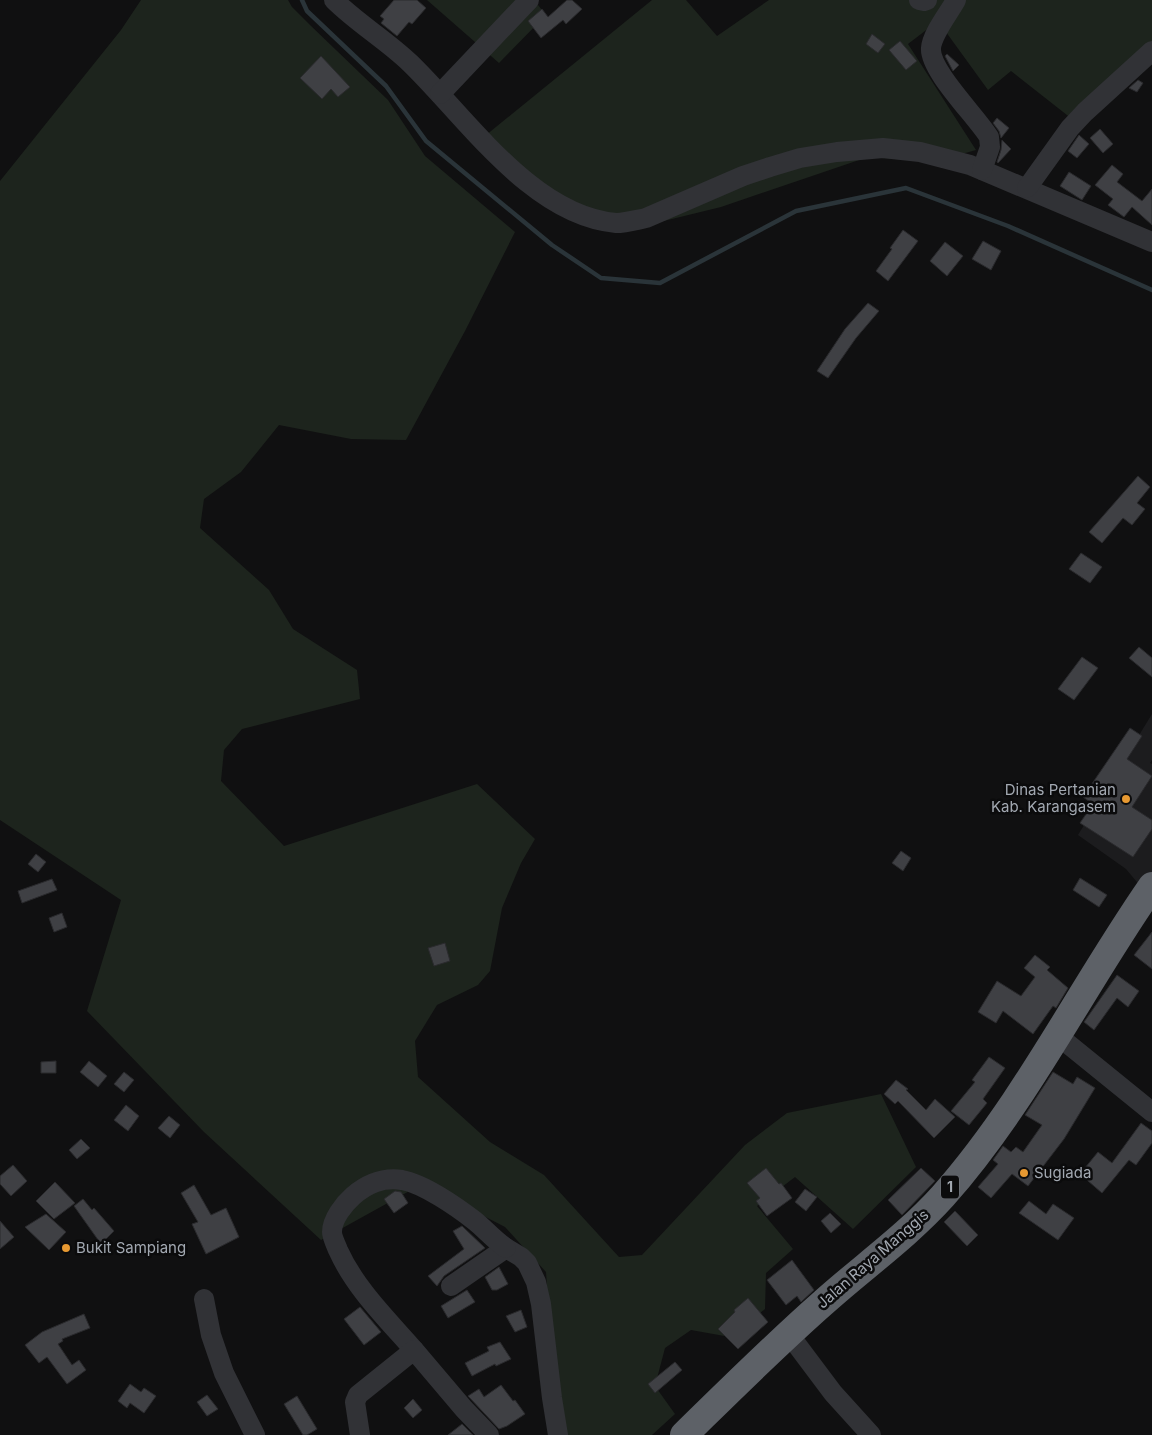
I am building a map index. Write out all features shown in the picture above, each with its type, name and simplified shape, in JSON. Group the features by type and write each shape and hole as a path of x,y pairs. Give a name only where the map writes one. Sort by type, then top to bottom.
{"highway":[{"name":"Jalan Raya Manggis","path":"684,1435 788,1333 889,1247 942,1197 993,1134 1025,1088 1128,920 1152,886"}],"street":[{"path":"334,0 404,57 516,174 563,206 603,221 618,223 646,218 743,176 800,158 837,152 883,148 920,152 970,165 1152,242"},
{"path":"440,94 529,0"},
{"path":"919,0 927,0"},
{"path":"956,0 937,32 931,52 938,70 989,137 990,147 982,170"},
{"path":"1027,188 1070,128 1152,51"},
{"path":"1057,1035 1152,1112"},
{"path":"489,1435 464,1409 352,1278 335,1244 332,1231 338,1214 349,1199 366,1186 382,1180 402,1180 426,1189 476,1222 497,1242 527,1262 538,1289 541,1304 558,1435"},
{"path":"451,1286 506,1248"},
{"path":"204,1299 211,1335 224,1373 255,1435"},
{"path":"788,1333 834,1393 871,1435"},
{"path":"360,1435 355,1402 358,1395 414,1350"}],"shaded area":[{"path":"141,0 288,0 292,7 310,25 388,100 425,156 515,232 465,331 406,440 351,439 279,425 241,472 204,499 200,528 269,590 293,629 357,670 360,699 242,729 224,750 221,781 284,846 477,784 535,839 521,863 502,908 490,971 478,985 437,1005 415,1041 418,1077 490,1142 544,1175 619,1257 642,1255 745,1145 787,1113 881,1094 916,1167 853,1229 795,1177 757,1206 793,1249 766,1273 765,1309 730,1337 691,1330 665,1348 655,1386 675,1414 652,1435 560,1435 554,1393 546,1272 505,1227 422,1184 321,1240 204,1132 87,1011 121,900 0,820 0,181 121,30"},
{"path":"427,0 534,0 546,15 499,63"},
{"path":"652,0 686,0 717,36 769,0 1152,0 1152,62 1072,119 1011,71 988,90 938,21 908,44 976,150 934,162 868,157 721,207 627,230 598,223 480,140"},
{"name":"Dinas Pertanian Kab. Karangasem","path":"1152,714 1152,760 1150,763 1152,764 1152,900 1126,869 1078,835"}],"building":[{"path":"394,0 417,0 426,8 412,24 409,22 397,36 381,23 384,19 380,16"},
{"path":"567,0 572,0 582,9 566,24 563,20 541,38 528,21 542,9 548,17"},
{"path":"872,34 885,44 878,53 866,44"},
{"path":"900,41 917,61 906,70 889,50"},
{"path":"947,54 959,65 953,71 945,56"},
{"path":"321,56 350,87 338,97 331,89 322,99 300,78"},
{"path":"1138,80 1143,83 1137,92 1129,88"},
{"path":"997,118 1009,128 1001,138 999,131 993,123"},
{"path":"1100,129 1113,144 1103,153 1090,138"},
{"path":"1079,135 1089,144 1077,158 1068,151"},
{"path":"1002,140 1011,149 998,163 997,162"},
{"path":"1112,165 1123,174 1117,182 1142,201 1152,189 1152,225 1132,207 1124,217 1108,205 1113,199 1095,185"},
{"path":"1069,172 1091,186 1082,200 1060,186"},
{"path":"903,230 918,241 888,281 876,271"},
{"path":"983,241 1001,251 991,270 972,259"},
{"path":"945,242 963,256 947,276 930,261"},
{"path":"868,303 879,311 856,338 828,378 817,371 845,329"},
{"path":"1138,476 1150,487 1137,503 1145,509 1132,525 1123,518 1102,543 1089,532"},
{"path":"1081,553 1102,567 1090,583 1069,569"},
{"path":"1139,647 1152,658 1152,677 1129,658"},
{"path":"1082,657 1098,668 1074,700 1058,689"},
{"path":"1130,728 1142,736 1127,759 1152,776 1132,807 1152,820 1152,829 1133,857 1080,823 1093,804 1083,797"},
{"path":"901,851 911,858 903,871 892,863"},
{"path":"36,854 46,862 38,872 28,864"},
{"path":"1080,878 1107,895 1099,907 1073,890"},
{"path":"52,879 57,890 22,903 18,891"},
{"path":"62,913 67,927 54,932 49,918"},
{"path":"1152,932 1152,969 1134,955"},
{"path":"445,943 450,961 434,966 428,948"},
{"path":"1035,955 1050,967 1047,970 1068,988 1056,1008 1053,1006 1033,1034 1003,1011 996,1023 978,1012 997,981 1021,996 1035,977 1024,968"},
{"path":"1117,975 1139,991 1128,1007 1117,998 1094,1030 1084,1022"},
{"path":"989,1057 1005,1068 983,1099 987,1103 969,1125 951,1111 975,1082 972,1080"},
{"path":"56,1061 56,1073 41,1073 41,1062"},
{"path":"89,1061 107,1076 98,1087 80,1072"},
{"path":"124,1072 134,1080 124,1092 114,1084"},
{"path":"1053,1072 1073,1084 1077,1077 1095,1088 1064,1139 1028,1186 1012,1174 991,1198 978,1187 998,1164 993,1160 1003,1146 1011,1152 1016,1147 1023,1152 1042,1125 1025,1115"},
{"path":"896,1080 908,1089 906,1090 926,1110 935,1099 955,1117 934,1138 898,1101 895,1104 884,1094"},
{"path":"126,1105 139,1116 128,1131 114,1120"},
{"path":"169,1116 180,1125 170,1138 158,1128"},
{"path":"1141,1123 1152,1131 1152,1143 1136,1165 1129,1160 1102,1193 1080,1174 1098,1152 1112,1163"},
{"path":"81,1139 90,1148 77,1159 69,1150"},
{"path":"13,1165 27,1181 11,1196 0,1184 0,1176"},
{"path":"766,1168 779,1184 781,1183 792,1198 767,1216 756,1201 760,1198 747,1183"},
{"path":"921,1168 935,1181 902,1215 888,1200"},
{"path":"55,1182 75,1203 54,1219 36,1201"},
{"path":"194,1185 211,1215 226,1208 239,1237 206,1254 192,1224 198,1222 181,1193"},
{"path":"805,1189 817,1197 806,1211 795,1202"},
{"path":"395,1191 401,1192 408,1203 394,1213 384,1199"},
{"path":"83,1199 92,1210 94,1208 114,1231 101,1244 74,1206"},
{"path":"1029,1201 1046,1214 1053,1204 1074,1218 1058,1240 1019,1213"},
{"path":"955,1211 978,1235 967,1246 944,1222"},
{"path":"830,1213 841,1224 831,1233 821,1221"},
{"path":"46,1214 66,1232 49,1250 25,1227"},
{"path":"0,1221 14,1237 0,1249"},
{"path":"462,1226 485,1248 444,1276 437,1286 428,1276 464,1249 453,1231"},
{"path":"792,1260 814,1290 801,1302 797,1296 786,1305 767,1280"},
{"path":"499,1267 508,1284 497,1290 492,1290 485,1277"},
{"path":"467,1290 475,1302 448,1318 441,1306"},
{"path":"748,1298 768,1322 738,1349 718,1329 735,1312 734,1310"},
{"path":"360,1307 381,1332 364,1345 344,1319"},
{"path":"521,1310 527,1327 515,1332 506,1316"},
{"path":"84,1314 90,1328 62,1339 63,1341 58,1344 72,1365 79,1360 86,1370 67,1384 47,1357 39,1363 25,1345 42,1332"},
{"path":"500,1342 511,1359 496,1366 495,1364 472,1376 465,1363 489,1351 487,1347"},
{"path":"675,1362 682,1370 655,1393 648,1384"},
{"path":"130,1384 141,1392 144,1388 156,1396 144,1413 130,1403 127,1408 118,1401"},
{"path":"501,1385 525,1414 499,1429 468,1396 479,1389 484,1397"},
{"path":"207,1395 218,1409 207,1416 197,1402"},
{"path":"297,1396 317,1429 307,1435 303,1435 284,1404"},
{"path":"413,1399 422,1410 413,1418 404,1408"},
{"path":"462,1424 473,1435 448,1435"}],"waterway":[{"path":"302,0 307,11 386,86 426,141 552,245 601,278 660,283 796,211 906,188 1008,226 1152,290"}],"place":[{"name":"Dinas Pertanian Kab. Karangasem","path":"1126,799"},
{"name":"Sugiada","path":"1024,1173"},
{"name":"Bukit Sampiang","path":"66,1248"}]}
